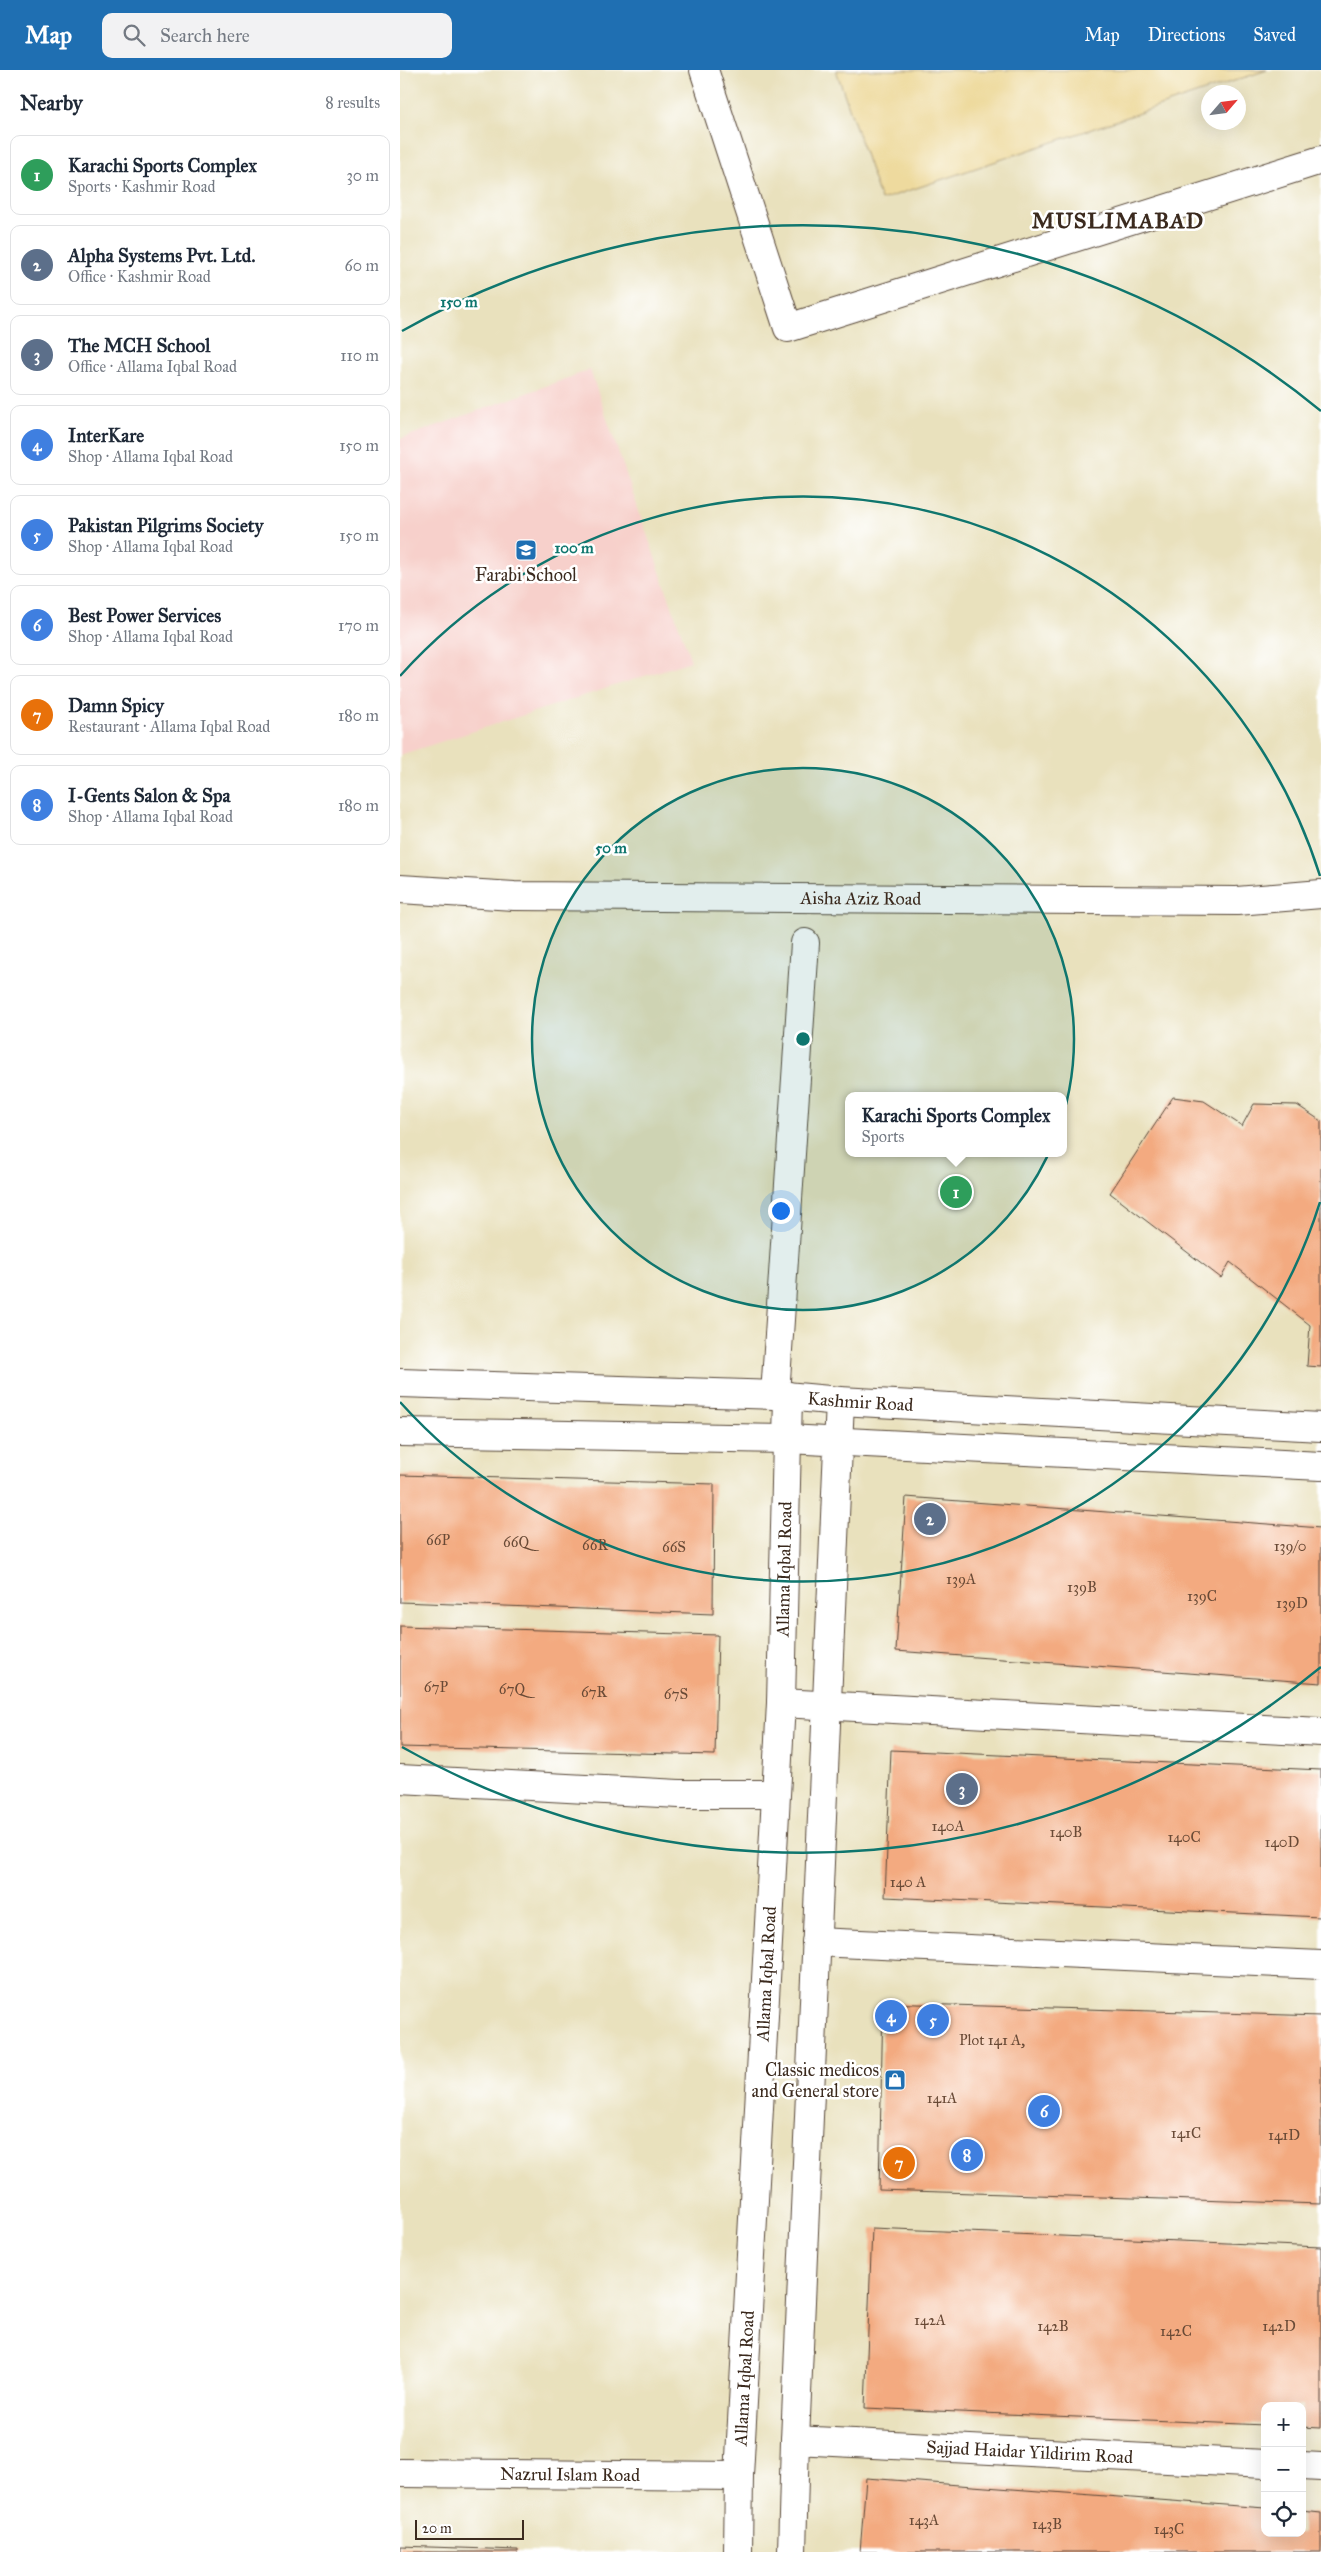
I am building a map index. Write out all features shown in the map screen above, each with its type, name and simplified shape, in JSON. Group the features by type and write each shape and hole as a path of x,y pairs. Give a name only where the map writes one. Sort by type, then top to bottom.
{"main road":[{"path":"704,70 788,328 1321,160"},
{"name":"Aisha Aziz Road","path":"400,889 514,896 1237,901 1321,894"},
{"name":"Allama Iqbal Road","path":"738,2552 739,2476 781,1704 787,1439 781,1396 805,943"},
{"name":"Kashmir Road","path":"400,1383 781,1396 840,1401 1321,1426"},
{"path":"792,2552 825,1704 840,1401"},
{"path":"400,1432 787,1439 1321,1466"},
{"path":"781,1704 825,1704 1321,1732"},
{"path":"400,1779 679,1794 775,1794"},
{"path":"816,1942 1321,1965"},
{"name":"Sajjad Haidar Yildirim Road","path":"795,2440 1261,2464"},
{"path":"1306,2466 1321,2467"},
{"name":"Nazrul Islam Road","path":"400,2473 739,2476"}],"shaded area":[{"name":"Farabi School","path":"590,370 691,661 400,755 400,439"}],"sand":[{"path":"836,70 1267,70 1222,85 1201,85 1201,92 881,200"}],"building":[{"path":"1173,1097 1204,1101 1242,1126 1254,1104 1297,1105 1321,1121 1321,1367 1307,1366 1310,1325 1230,1262 1221,1278 1110,1193"},
{"path":"400,1475 714,1484 713,1614 400,1602"},
{"path":"906,1497 1321,1528 1321,1683 896,1651"},
{"path":"400,1626 718,1635 715,1755 400,1747"},
{"path":"891,1750 1321,1770 1321,1917 885,1897"},
{"path":"883,2003 1321,2016 1321,2204 879,2190"},
{"path":"872,2228 1321,2247 1321,2428 1306,2427 1306,2402 1261,2402 1261,2425 865,2408"},
{"path":"866,2478 1261,2508 1261,2537 1306,2537 1306,2511 1321,2513 1321,2552 860,2552"},
{"path":"400,2546 518,2550 518,2552 400,2552"}],"place":[{"name":"Farabi School","path":"526,550"},
{"name":"Karachi Sports Complex","path":"956,1192"},
{"name":"Alpha Systems Pvt. Ltd.","path":"930,1519"},
{"name":"The MCH School","path":"962,1789"},
{"name":"InterKare","path":"891,2016"},
{"name":"Pakistan Pilgrims Society","path":"933,2020"},
{"name":"Classic medicos and General store","path":"895,2080"},
{"name":"Best Power Services","path":"1044,2111"},
{"name":"I-Gents Salon & Spa","path":"967,2155"},
{"name":"Damn Spicy","path":"899,2163"}],"district":[{"name":"MUSLIMABAD","path":"1118,220"}]}
